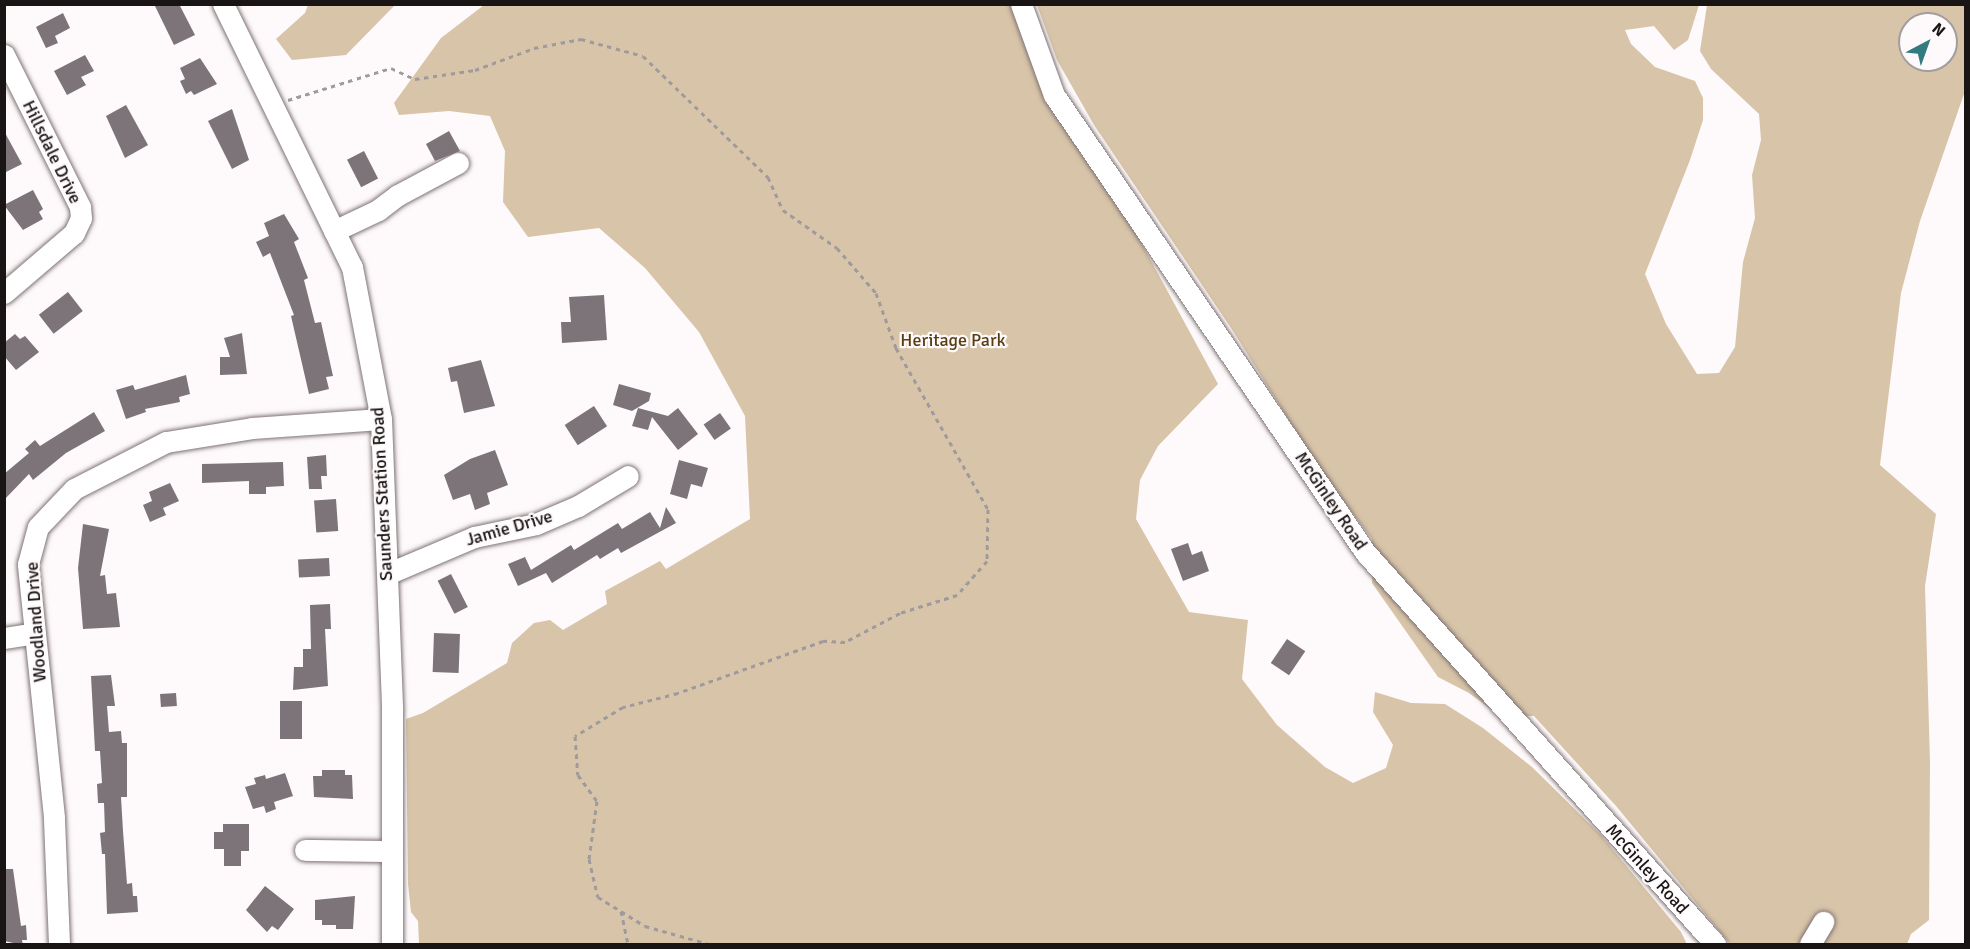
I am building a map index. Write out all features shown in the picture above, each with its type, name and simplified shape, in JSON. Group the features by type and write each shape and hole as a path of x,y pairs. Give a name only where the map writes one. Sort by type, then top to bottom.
{"street":[{"name":"Saunders Station Road","path":"223,4 352,267 381,419 392,710 392,945"},
{"name":"McGinley Road","path":"1021,4 1054,95 1365,552 1715,945"},
{"name":"Hillsdale Drive","path":"4,55 81,207 81,218 74,233 4,293"},
{"path":"334,231 378,210 398,195 458,163"},
{"name":"Woodland Drive","path":"59,945 54,817 28,564 38,527 74,489 166,442 252,428 381,419"},
{"name":"Jamie Drive","path":"387,574 474,537 536,524 578,506 628,476"},
{"path":"4,638 35,633"},
{"path":"305,850 392,851"},
{"path":"1810,945 1823,922"}],"path":[{"path":"273,105 391,68 415,79 476,70 534,48 581,39 643,56 768,177 783,210 837,248 876,294 896,348 988,509 987,561 957,596 900,613 845,642 823,641 678,693 623,708 575,736 578,775 597,801 589,859 598,897 645,926 709,945"},
{"path":"621,911 627,945"}],"green space":[{"path":"308,4 395,5 346,55 292,60 276,39 305,13"},
{"name":"Heritage Park","path":"484,5 1012,5 1218,384 1158,446 1140,480 1136,519 1189,612 1248,620 1242,679 1277,725 1325,767 1353,783 1386,768 1393,745 1373,712 1375,692 1411,703 1445,704 1483,728 1532,767 1600,834 1681,932 1687,944 419,944 418,921 411,912 408,884 406,719 423,713 507,663 512,643 534,623 550,620 563,630 607,604 605,591 660,561 666,569 750,519 745,416 699,332 645,268 599,228 528,237 503,202 505,151 490,116 449,111 399,115 394,103 441,38"},
{"path":"1037,5 1699,5 1688,40 1674,50 1654,26 1625,30 1631,44 1655,67 1695,81 1703,98 1703,120 1690,160 1645,274 1666,324 1697,374 1719,373 1735,347 1743,262 1755,218 1752,175 1761,140 1759,114 1711,69 1700,51 1707,5 1965,5 1965,91 1920,221 1901,293 1880,465 1936,514 1925,586 1930,763 1929,920 1911,934 1907,944 1730,944 1616,806 1534,716 1500,716 1469,693 1438,677 1372,583 1372,539 1321,471 1231,328 1094,125 1057,60"}],"building":[{"path":"154,4 179,4 195,35 174,45"},
{"path":"63,13 70,28 55,36 58,43 46,48 36,27"},
{"path":"85,55 94,71 81,77 86,85 67,95 54,71"},
{"path":"200,58 217,84 194,95 191,91 186,94 180,81 185,79 180,68"},
{"path":"126,105 148,145 125,158 106,116"},
{"path":"232,109 249,160 232,169 208,121"},
{"path":"4,131 22,164 4,173"},
{"path":"449,131 460,151 435,161 426,144"},
{"path":"364,151 378,179 361,187 347,160"},
{"path":"33,190 43,209 39,212 43,219 23,230 4,205"},
{"path":"284,214 299,239 294,242 308,278 304,280 315,323 321,322 333,376 326,377 329,389 309,394 291,316 294,315 270,253 263,257 256,242 269,236 264,223"},
{"path":"68,292 83,311 54,334 39,315"},
{"path":"604,295 607,340 562,343 561,322 571,322 569,297"},
{"path":"242,333 247,374 220,375 220,357 230,357 224,338"},
{"path":"15,334 20,339 25,336 39,352 16,370 4,356 4,343"},
{"path":"481,360 495,406 464,413 457,381 451,382 448,368"},
{"path":"186,375 190,394 179,397 180,402 145,409 146,412 126,419 116,390 133,385 135,390"},
{"path":"619,384 651,393 649,401 632,411 613,405"},
{"path":"594,406 607,426 578,445 565,425"},
{"path":"638,408 668,416 678,408 698,434 678,450 652,417 648,430 632,426"},
{"path":"94,412 105,431 66,453 33,480 29,474 4,500 4,474 29,453 25,449 35,440 40,446"},
{"path":"720,413 731,429 715,440 704,424"},
{"path":"495,450 508,485 487,493 490,504 475,510 470,494 453,500 444,475 470,459"},
{"path":"326,455 327,476 321,476 322,489 309,489 307,457"},
{"path":"679,460 708,468 702,487 691,484 687,499 670,494"},
{"path":"283,462 284,486 266,487 266,494 249,494 249,481 202,483 202,464"},
{"path":"170,483 179,501 163,508 166,515 150,522 143,505 152,501 149,492"},
{"path":"336,499 338,531 316,532 314,501"},
{"path":"666,507 676,523 621,553 618,548 600,559 597,555 552,583 546,573 518,586 508,564 525,557 531,570 571,545 574,550 618,523 622,529 650,512 660,528"},
{"path":"83,524 109,529 100,576 105,575 107,594 116,593 120,627 83,629 78,568"},
{"path":"1188,543 1192,555 1202,551 1209,571 1183,581 1171,549"},
{"path":"329,558 330,576 299,578 298,560"},
{"path":"451,574 468,607 454,614 438,581"},
{"path":"330,604 331,629 325,629 328,686 293,690 294,667 303,667 303,649 311,649 310,605"},
{"path":"434,633 460,634 459,673 433,672"},
{"path":"1287,639 1305,651 1289,675 1271,663"},
{"path":"111,675 115,706 107,706 109,732 121,731 122,743 127,743 127,797 121,797 123,831 127,884 132,883 133,896 137,896 138,912 107,914 105,854 102,854 100,833 105,832 104,803 98,803 97,784 102,783 100,751 95,751 91,676"},
{"path":"176,693 177,706 161,707 160,694"},
{"path":"280,701 302,701 302,739 280,739"},
{"path":"322,770 345,770 345,775 352,775 353,799 314,797 313,776 322,776"},
{"path":"285,773 293,796 274,802 276,809 266,813 264,806 253,809 245,787 256,784 254,778 265,775 266,779"},
{"path":"223,824 249,824 249,851 241,851 241,866 224,866 224,849 214,849 214,832 223,832"},
{"path":"4,869 13,869 21,926 26,925 27,940 22,940 23,945 4,941"},
{"path":"265,886 294,909 278,930 272,926 267,932 246,910"},
{"path":"355,896 353,929 336,929 336,925 322,925 322,920 315,920 315,900"}]}
